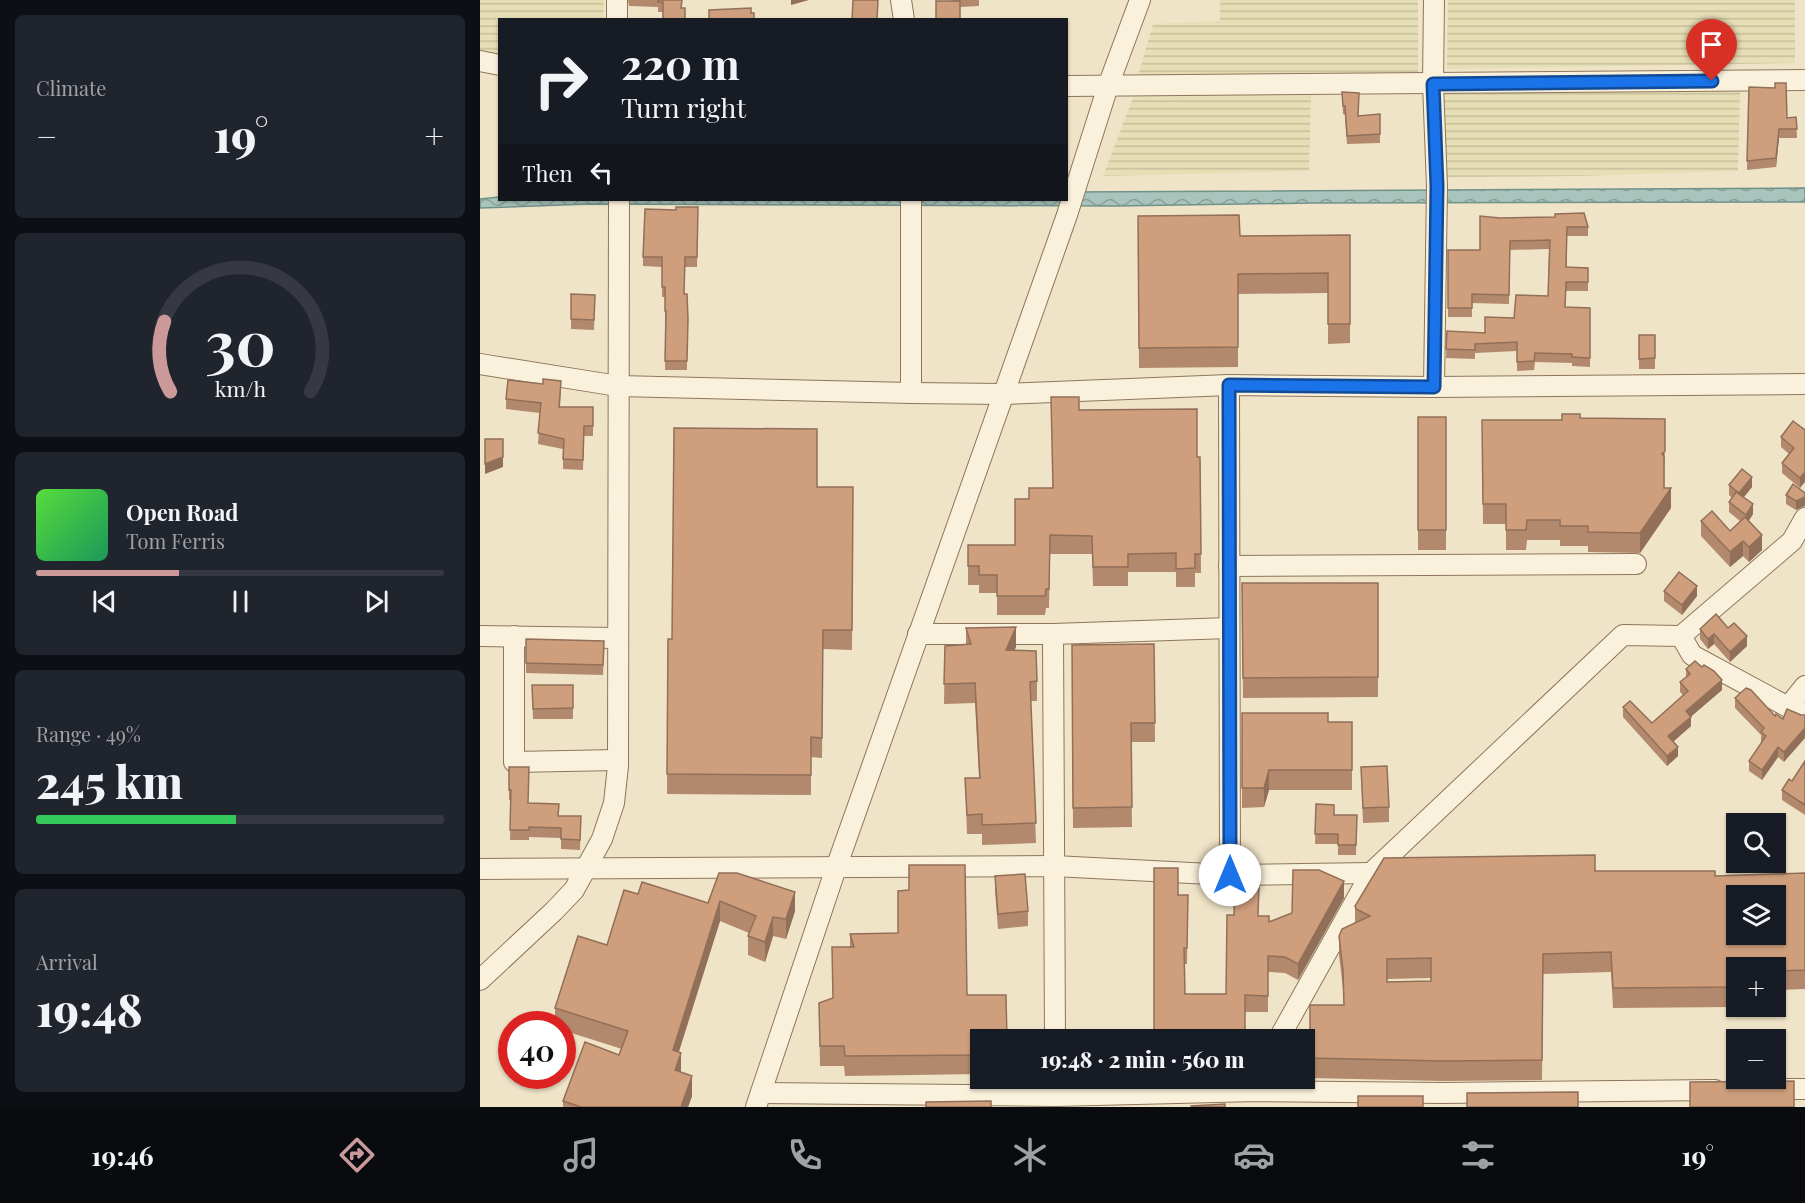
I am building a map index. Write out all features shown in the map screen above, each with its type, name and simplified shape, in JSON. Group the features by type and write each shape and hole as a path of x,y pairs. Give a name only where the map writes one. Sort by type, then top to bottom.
{"street":[{"path":"617,0 617,18"},
{"path":"901,0 904,18"},
{"path":"1140,0 1108,86 1067,214 836,868 758,1100 920,1101 1056,1094 1253,1092 1442,1100 1805,1089"},
{"path":"1434,0 1433,84 1437,186 1434,387"},
{"path":"480,61 498,65"},
{"path":"1068,86 1805,80"},
{"path":"480,980 574,890 602,838 614,803 618,760 619,206"},
{"path":"911,206 911,393"},
{"path":"480,364 618,386 911,393 1003,394 1229,385 1434,387 1805,384"},
{"path":"1229,385 1230,875"},
{"path":"1284,1029 1371,873 1623,635 1681,636 1792,541 1805,518"},
{"path":"1229,566 1636,564"},
{"path":"918,634 1053,634 1229,628"},
{"path":"1053,634 1055,1029"},
{"path":"480,636 618,638"},
{"path":"514,636 514,762 618,760"},
{"path":"1681,636 1692,655 1797,710 1805,686"},
{"path":"480,869 1053,866 1230,875 1371,873"}],"shaded area":[{"path":"480,0 604,0 603,18 498,18 498,54 480,50"},
{"path":"1220,0 1418,0 1418,72 1138,76 1153,24 1220,21"},
{"path":"1448,0 1795,0 1795,63 1447,69"},
{"path":"1582,91 1740,92 1738,171 1447,177 1443,94"},
{"path":"1135,93 1311,94 1309,171 1103,176"}],"water":[{"path":"1805,188 1805,202 1311,203 1116,206 589,204 480,208 480,199 498,197 498,201 1068,201 1068,192"}],"building":[{"path":"658,0 682,0 681,8 685,8 685,18 663,18 663,2 658,2"},
{"path":"853,0 878,0 877,18 852,18"},
{"path":"936,1 960,1 960,18 936,18"},
{"path":"751,8 754,18 709,18 709,10"},
{"path":"1775,83 1786,83 1787,118 1796,117 1797,129 1779,129 1776,158 1747,161 1749,87 1775,88"},
{"path":"1342,92 1359,93 1358,116 1380,114 1380,134 1347,136"},
{"path":"676,207 698,207 697,257 685,257 684,294 687,294 688,319 687,361 665,361 666,311 665,287 662,287 662,257 643,257 645,209 676,210"},
{"path":"1584,213 1588,227 1567,227 1566,267 1588,268 1588,282 1566,282 1565,307 1590,308 1590,358 1572,357 1572,354 1535,353 1534,361 1517,362 1517,342 1475,344 1475,350 1446,349 1447,331 1485,333 1485,317 1514,318 1516,295 1548,296 1550,240 1510,241 1509,295 1472,294 1472,308 1448,308 1448,250 1480,250 1480,216 1555,217 1555,214"},
{"path":"1239,215 1240,236 1350,235 1350,324 1328,324 1328,273 1238,274 1238,347 1139,348 1138,216"},
{"path":"571,294 595,295 594,320 571,319"},
{"path":"1639,335 1655,335 1655,358 1639,359"},
{"path":"543,379 561,381 559,407 593,407 593,426 584,426 583,460 563,459 564,439 538,433 541,403 506,399 508,380 543,384"},
{"path":"1051,397 1079,397 1079,410 1197,409 1201,554 1195,554 1195,568 1176,569 1176,553 1128,554 1128,567 1093,567 1092,536 1050,535 1049,589 1046,589 1045,596 997,596 997,575 979,575 979,566 968,566 968,545 1015,545 1015,499 1029,499 1029,488 1053,488"},
{"path":"1562,414 1580,414 1580,418 1665,419 1665,451 1662,454 1664,456 1664,488 1671,488 1640,533 1588,532 1588,526 1560,526 1560,520 1527,520 1526,530 1506,530 1506,504 1483,504 1482,420 1562,420"},
{"path":"1418,417 1446,417 1446,530 1418,530"},
{"path":"1793,421 1805,430 1805,472 1800,478 1782,463 1794,448 1781,437"},
{"path":"674,428 817,429 817,487 853,487 852,630 823,630 822,738 811,737 811,775 667,774 668,639 672,639"},
{"path":"485,439 503,439 503,457 485,464"},
{"path":"1742,469 1752,477 1739,493 1729,485"},
{"path":"1793,484 1805,493 1805,497 1796,501 1786,495"},
{"path":"1736,492 1753,504 1746,515 1729,502"},
{"path":"1712,511 1730,531 1745,517 1762,535 1749,547 1743,541 1730,552 1701,521"},
{"path":"1679,572 1697,586 1682,605 1664,591"},
{"path":"1242,583 1378,583 1378,677 1243,678"},
{"path":"1716,614 1728,628 1734,623 1747,636 1730,652 1714,634 1708,639 1700,629"},
{"path":"1016,627 1006,650 1036,651 1037,681 1030,682 1036,823 982,825 982,814 967,815 965,778 980,778 975,683 944,684 945,646 971,644 966,628"},
{"path":"526,639 604,641 603,665 526,663"},
{"path":"1154,644 1155,723 1131,723 1132,807 1073,808 1072,645"},
{"path":"1695,661 1702,667 1704,665 1714,671 1722,680 1686,711 1691,717 1668,736 1678,747 1667,756 1623,707 1630,701 1652,723 1688,691 1680,682 1690,674 1686,669"},
{"path":"532,685 573,685 573,708 533,709"},
{"path":"1746,688 1751,690 1775,716 1776,714 1783,719 1787,709 1805,715 1805,728 1784,752 1778,747 1762,770 1749,761 1766,736 1761,732 1764,728 1735,698"},
{"path":"1242,713 1328,713 1328,722 1352,722 1352,770 1269,770 1264,788 1242,788"},
{"path":"1805,761 1805,805 1782,790 1789,779 1792,781"},
{"path":"1387,766 1389,807 1363,808 1361,767"},
{"path":"509,767 529,767 528,803 559,804 558,816 581,816 580,840 561,839 561,828 529,827 529,830 510,830"},
{"path":"1316,804 1334,805 1334,815 1357,815 1356,845 1338,845 1338,834 1315,834"},
{"path":"1595,855 1595,871 1715,871 1715,876 1805,873 1805,970 1786,971 1786,957 1726,957 1726,987 1613,988 1611,952 1543,954 1542,1060 1442,1061 1315,1058 1315,1029 1310,1029 1310,1005 1344,1005 1339,936 1342,929 1370,916 1356,909 1355,906 1384,858","holes":["1431,958 1431,981 1387,982 1387,959"]},
{"path":"909,865 965,865 967,995 1006,995 1007,1029 970,1029 970,1055 845,1056 844,1046 820,1046 819,1003 833,998 832,947 854,947 850,934 898,933 898,891 909,890"},
{"path":"1154,868 1178,868 1178,895 1188,895 1187,948 1184,948 1185,994 1226,994 1227,915 1234,915 1235,884 1259,885 1258,916 1269,916 1269,922 1292,913 1293,870 1319,870 1344,881 1298,964 1285,957 1268,956 1268,996 1245,995 1245,1029 1154,1029"},
{"path":"719,873 737,873 795,892 786,919 773,917 765,942 748,936 756,916 720,901 673,1050 681,1053 675,1070 692,1076 681,1107 581,1107 563,1101 567,1089 576,1089 576,1066 585,1042 619,1055 628,1031 576,1015 576,1011 555,1008 578,936 607,945 624,890 638,894 642,882 708,903"},
{"path":"1025,874 1028,911 998,914 995,876"},
{"path":"1786,1081 1794,1081 1794,1107 1690,1107 1690,1082 1726,1082 1726,1089 1786,1089"},
{"path":"1578,1092 1578,1107 1467,1107 1467,1093"},
{"path":"1358,1096 1423,1096 1423,1107 1358,1107"},
{"path":"991,1101 991,1107 926,1107 926,1102"},
{"path":"1225,1104 1225,1107 1191,1107 1191,1106"}],"route":[{"path":"1230,875 1229,385 1434,387 1437,186 1433,84 1712,81"}]}
